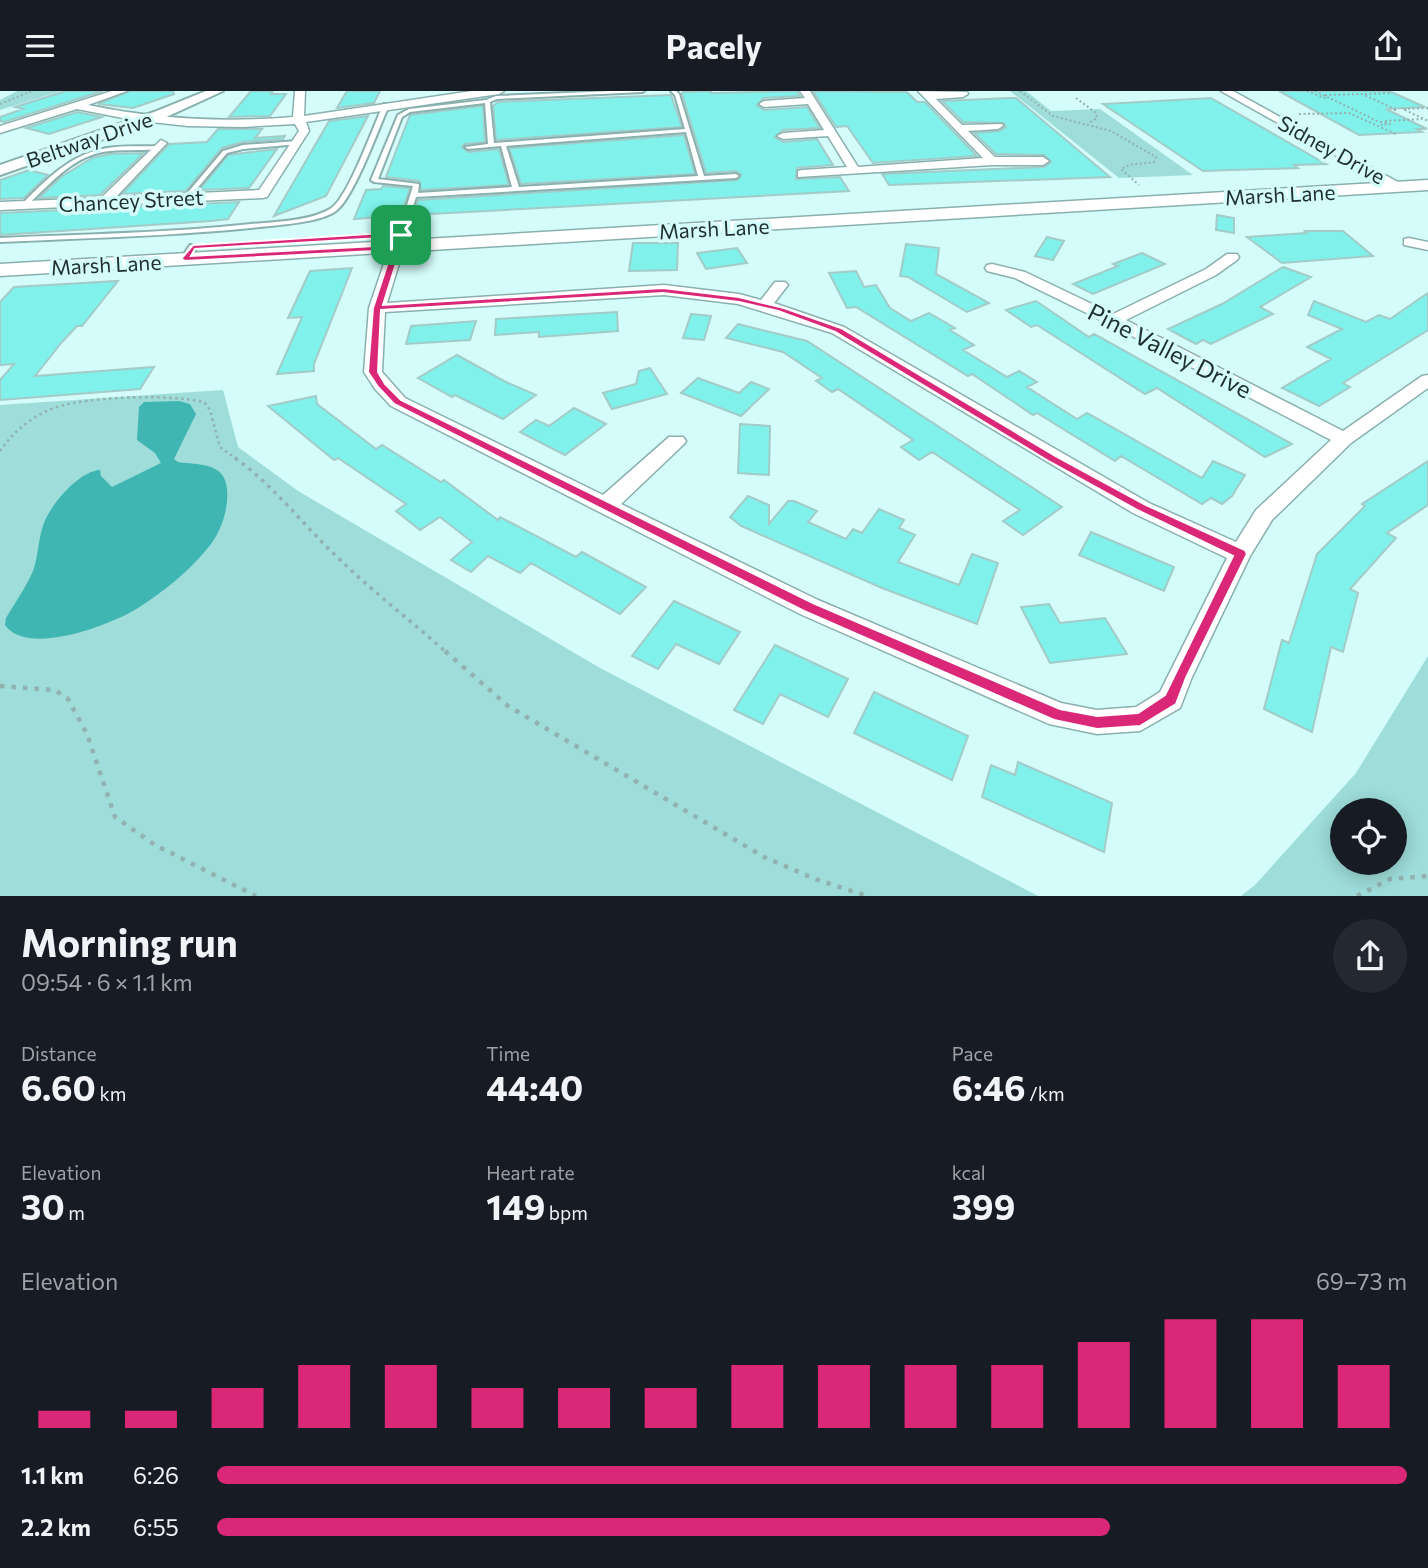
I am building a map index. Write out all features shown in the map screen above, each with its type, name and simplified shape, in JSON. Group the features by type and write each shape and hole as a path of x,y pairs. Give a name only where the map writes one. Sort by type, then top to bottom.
{"main road":[{"name":"Marsh Lane","path":"399,241 1428,174"},
{"name":"Marsh Lane","path":"0,258 189,253 1428,185"},
{"name":"Marsh Lane","path":"0,270 189,253"}],"street":[{"path":"0,130 122,91"},
{"name":"Beltway Drive","path":"0,170 129,122 199,91"},
{"name":"Beltway Drive","path":"0,161 149,118 217,91"},
{"path":"297,143 304,131 299,120 297,103 300,91"},
{"path":"78,106 155,132 204,134 262,130 299,120 432,95 499,91"},
{"name":"Sidney Drive","path":"1226,91 1401,187"},
{"path":"914,106 929,97 963,94"},
{"path":"764,104 808,96 854,169"},
{"path":"929,97 992,161"},
{"path":"149,118 217,125 299,120"},
{"path":"204,134 217,125"},
{"path":"959,128 998,126"},
{"path":"783,136 831,133"},
{"path":"946,139 969,138"},
{"name":"Chancey Street","path":"0,206 263,194 297,143"},
{"path":"104,201 159,145"},
{"path":"802,174 992,161 1043,161"},
{"path":"399,241 377,308 373,372 381,385 398,402 809,607 1059,715 1097,722 1140,719 1171,699 1179,677 1240,554 1264,515 1344,439 1428,380"},
{"path":"1409,242 1428,246"},
{"path":"1113,320 1211,272 1232,257"},
{"name":"Pine Valley Drive","path":"992,268 1020,275 1113,320 1344,439"},
{"path":"765,305 780,285"},
{"path":"377,308 663,291 705,294 765,305 838,330 1054,459 1142,507 1240,554"},
{"path":"605,506 676,440"}],"lane":[{"path":"399,241 417,185 374,180 400,117 409,111 496,98 642,91"},
{"path":"673,91 677,94 702,178"},
{"path":"487,101 491,144"},
{"path":"0,240 285,224 331,212 354,175 384,106"},
{"path":"468,147 688,130"},
{"path":"187,197 226,152 243,146 297,143"},
{"path":"503,144 516,189"},
{"path":"24,205 74,161 87,155 105,150 159,145"},
{"path":"414,195 736,176"}],"path":[{"path":"0,104 32,91"},
{"path":"1020,91 1053,116 1116,133 1156,157 1154,162 1129,165 1122,169 1139,185"},
{"path":"1307,91 1322,99 1330,99"},
{"path":"1315,91 1377,121 1426,120"},
{"path":"1323,95 1392,93"},
{"path":"1363,94 1397,110 1392,110"},
{"path":"1076,98 1097,116 1087,124"},
{"path":"1426,120 1403,109 1428,108"},
{"path":"1298,114 1356,111"},
{"path":"1349,113 1373,125 1390,124 1383,121"},
{"path":"1379,125 1396,134"},
{"path":"0,451 11,435 24,424 59,407 183,397 204,402 210,410 220,447 261,476 270,489 335,555 508,706 764,857 815,879 867,896"},
{"path":"0,686 55,690 68,699 86,734 116,817 155,845 256,896"},
{"path":"1357,896 1383,879 1409,874 1428,876"}],"shaded area":[{"path":"17,91 61,91 0,110 0,100"},
{"path":"1010,91 1026,91 1051,111 1100,109 1193,175 1119,178"},
{"path":"223,390 238,447 298,491 600,668 1038,896 0,896 0,405"},
{"path":"179,401 190,404 196,414 174,459 211,467 222,475 226,483 225,514 211,544 175,581 125,615 70,635 31,638 16,634 5,625 6,618 33,571 42,529 50,511 73,484 91,472 100,470 101,476 112,487 161,463 155,453 137,440 139,407 144,402"},
{"path":"1428,656 1428,896 1241,896 1255,885 1330,802 1330,875 1407,875 1407,798 1333,798 1356,773"}],"building":[{"path":"66,91 103,91 0,121 0,117 23,109 15,107"},
{"path":"130,91 173,91 174,94 133,108 98,104"},
{"path":"251,91 286,94 270,116 229,117"},
{"path":"347,91 380,91 374,103 337,108"},
{"path":"711,91 797,91 800,96 764,98 757,105 764,110 807,107 820,128 783,130 775,137 783,142 817,139 833,165 797,168 796,179 840,177 849,191 413,215 418,200 737,180 741,175 736,171 706,173 682,94"},
{"path":"813,91 907,92 917,102 925,102 977,156 873,163 847,126 836,127"},
{"path":"1279,91 1389,91 1425,107 1386,109 1427,129 1417,129 1422,132 1359,135"},
{"path":"671,95 682,127 496,140 493,106 498,102"},
{"path":"1016,98 1110,177 889,185 882,174 1044,167 1051,162 1044,155 996,154 974,133 999,131 1006,127 1004,123 963,122 942,101"},
{"path":"1211,98 1326,164 1294,165 1298,168 1203,171 1103,104"},
{"path":"483,106 485,142 465,144 462,147 468,152 499,149 509,185 421,190 419,181 386,177 410,115"},
{"path":"77,112 102,117 49,134 26,128"},
{"path":"368,116 326,196 274,216 329,121"},
{"path":"218,129 262,129 255,138 285,136 283,139 243,142 222,148 186,191 122,194 169,144 207,142"},
{"path":"684,135 695,174 521,184 509,148"},
{"path":"277,149 249,188 199,190 228,155"},
{"path":"144,153 100,195 39,198 61,177 92,158 110,154"},
{"path":"29,170 48,175 24,198 0,199 0,180"},
{"path":"383,186 410,188 401,215 354,219 366,190 381,189"},
{"path":"239,202 228,219 0,235 0,213"},
{"path":"1217,215 1234,218 1234,233 1216,230"},
{"path":"1305,231 1343,231 1373,256 1282,263 1247,237 1307,233"},
{"path":"1047,237 1064,241 1053,260 1035,256"},
{"path":"633,243 678,243 677,270 629,271"},
{"path":"906,244 939,248 936,274 989,303 967,312 908,277 900,276"},
{"path":"737,248 747,263 706,269 697,253"},
{"path":"1142,253 1165,264 1093,294 1073,284 1118,266 1113,264"},
{"path":"1283,267 1311,277 1260,307 1273,314 1211,344 1203,340 1196,344 1168,329 1222,304"},
{"path":"352,268 314,364 314,371 277,374 302,317 288,318 310,271"},
{"path":"856,271 864,287 876,285 890,308 911,321 929,313 955,328 950,330 974,345 963,350 1007,377 1019,371 1037,382 1027,387 1077,419 1087,413 1202,478 1213,461 1245,475 1232,496 1222,504 1211,498 1202,504 1121,456 1115,461 1037,413 1033,415 972,374 968,376 856,307 847,308 829,273"},
{"path":"118,281 82,326 77,326 35,376 154,367 140,389 0,400 0,380 14,364 0,365 0,302 14,287"},
{"path":"1428,293 1428,330 1343,383 1350,387 1319,406 1282,388 1331,359 1307,347 1342,329 1308,315 1314,301 1366,322 1379,315 1390,319"},
{"path":"1036,301 1089,337 1094,334 1292,444 1265,457 1157,388 1145,394 1037,325 1031,327 1006,310"},
{"path":"617,312 618,331 539,337 539,332 495,335 496,319"},
{"path":"691,314 711,316 704,340 683,338"},
{"path":"476,321 470,340 406,344 411,326"},
{"path":"738,324 807,341 1062,507 1023,535 1003,521 1020,510 932,452 919,460 901,447 913,440 838,389 832,392 816,381 822,378 783,352 726,338"},
{"path":"457,355 536,395 503,419 455,395 452,397 418,378"},
{"path":"650,368 667,394 612,409 603,393 636,384 639,371"},
{"path":"698,378 739,393 751,382 769,389 741,416 681,393"},
{"path":"316,396 317,404 376,449 382,445 441,482 444,480 498,520 500,517 576,557 582,552 646,587 620,614 531,563 520,573 488,556 471,572 451,560 472,542 440,517 420,530 396,511 406,504 338,458 334,460 268,406"},
{"path":"574,408 606,424 565,455 520,432 536,420 549,426"},
{"path":"740,424 770,426 769,475 738,473"},
{"path":"1428,461 1428,505 1387,533 1396,538 1350,589 1358,593 1343,652 1331,647 1312,732 1264,709 1282,640 1289,643 1317,554 1365,506 1362,504"},
{"path":"748,496 769,505 769,524 788,501 794,501 817,511 808,522 846,539 853,529 862,533 879,509 904,520 899,528 915,535 898,562 959,585 972,554 998,563 977,624 882,588 741,526 730,517"},
{"path":"1091,532 1174,567 1164,591 1079,555"},
{"path":"674,601 740,632 719,664 676,644 658,669 632,656"},
{"path":"1049,604 1060,623 1105,618 1127,654 1050,663 1021,607"},
{"path":"775,645 848,679 828,717 780,694 763,724 734,710"},
{"path":"874,692 968,736 952,780 854,733"},
{"path":"1018,762 1112,803 1104,852 982,797 991,765 1015,775"}],"route":[{"path":"401,235 193,247 185,259 397,247 377,308 373,372 381,385 398,402 809,607 1059,715 1097,722 1140,719 1171,699 1179,677 1240,554 1142,507 1054,459 838,330 781,310 739,299 663,291 474,300 377,308 401,235"}]}
